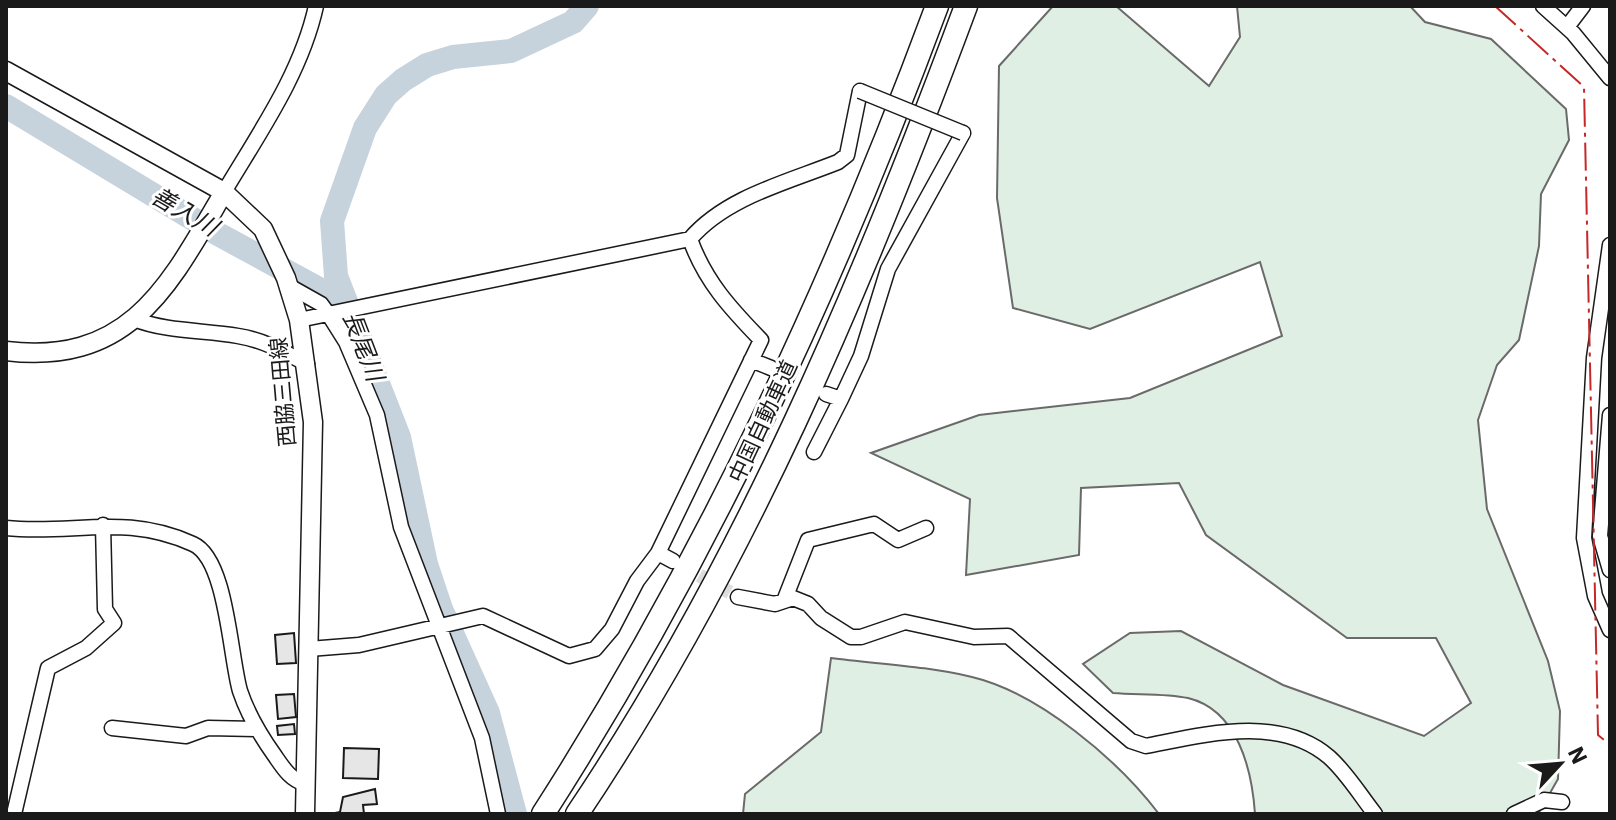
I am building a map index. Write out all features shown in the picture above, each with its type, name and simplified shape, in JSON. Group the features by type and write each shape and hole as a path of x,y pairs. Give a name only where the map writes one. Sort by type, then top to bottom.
{"highway":[{"name":"中国自動車道","path":"577,814 690,627 773,467 872,249 966,6"},
{"name":"中国自動車道","path":"543,814 612,706 663,617 777,394 875,164 937,7"}],"main road":[{"name":"西脇三田線","path":"6,71 224,192 245,209 269,242 288,282 307,364 313,422 305,814"},
{"path":"6,351 36,355 65,351 117,332 150,306 179,269 224,192"}],"street":[{"path":"224,192 279,101 311,31 316,6"},
{"path":"1543,6 1567,27 1610,78"},
{"path":"1567,27 1583,6"},
{"path":"299,320 690,239 708,218 727,207 847,155 860,91 963,133 888,269 861,356 814,452"},
{"path":"309,649 359,645 483,616 569,656 595,649 612,629 637,581 658,553 761,340 720,299 698,262 690,239"},
{"path":"1610,245 1594,358 1584,538 1595,596 1610,630"},
{"path":"288,282 321,304 329,315 346,342 377,415 401,527 482,738 498,814"},
{"path":"134,319 151,325 239,336 267,343 307,364"},
{"path":"751,360 771,368"},
{"path":"826,394 841,399"},
{"path":"1610,415 1600,536 1610,570"},
{"path":"1590,422 1610,422"},
{"path":"784,601 808,540 874,524 898,540 926,528"},
{"path":"6,528 103,525 157,532 202,549 219,581 233,661 256,729 292,780 305,784"},
{"path":"14,814 48,668 86,648 114,623 105,609 103,525"},
{"path":"658,553 673,561"},
{"path":"738,597 775,604 793,598 808,604 821,618 851,637 861,637 905,622 974,637 1008,636 1131,741 1146,746 1251,729 1312,745 1345,774 1375,814"},
{"path":"112,728 186,736 208,728 256,729"},
{"path":"1514,814 1544,800 1562,802"}],"green space":[{"path":"1053,6 1116,6 1209,86 1240,37 1237,6 1410,6 1425,22 1491,39 1566,109 1569,140 1541,194 1539,246 1519,340 1497,365 1478,420 1487,509 1548,661 1560,711 1558,779 1538,814 1255,814 1246,761 1230,728 1219,715 1188,698 1113,693 1083,664 1130,633 1181,631 1283,685 1424,736 1471,703 1436,638 1347,638 1206,535 1179,483 1081,488 1079,555 966,575 970,499 871,453 979,415 1130,398 1282,336 1260,262 1090,329 1013,308 997,198 999,66"},
{"path":"831,658 955,673 998,685 1050,713 1075,731 1122,772 1159,814 743,814 745,794 821,732"}],"building":[{"path":"294,633 296,663 277,664 275,635"},
{"path":"294,694 296,717 278,719 276,695"},
{"path":"294,724 295,734 278,735 277,726"},
{"path":"344,748 379,749 378,779 343,778"},
{"path":"375,789 377,804 363,805 364,814 330,814 340,812 343,797"}],"waterway":[{"name":"長尾川","path":"515,814 488,713 441,609 426,564 399,437 336,276 332,221 365,128 386,95 403,80 427,65 453,57 511,51 573,22 587,6"},
{"name":"善入川","path":"6,106 218,234 319,289 347,320"}],"tunnel":[{"path":"681,565 738,597"}],"power":[{"path":"1495,6 1584,87 1598,735 1610,745"}]}
